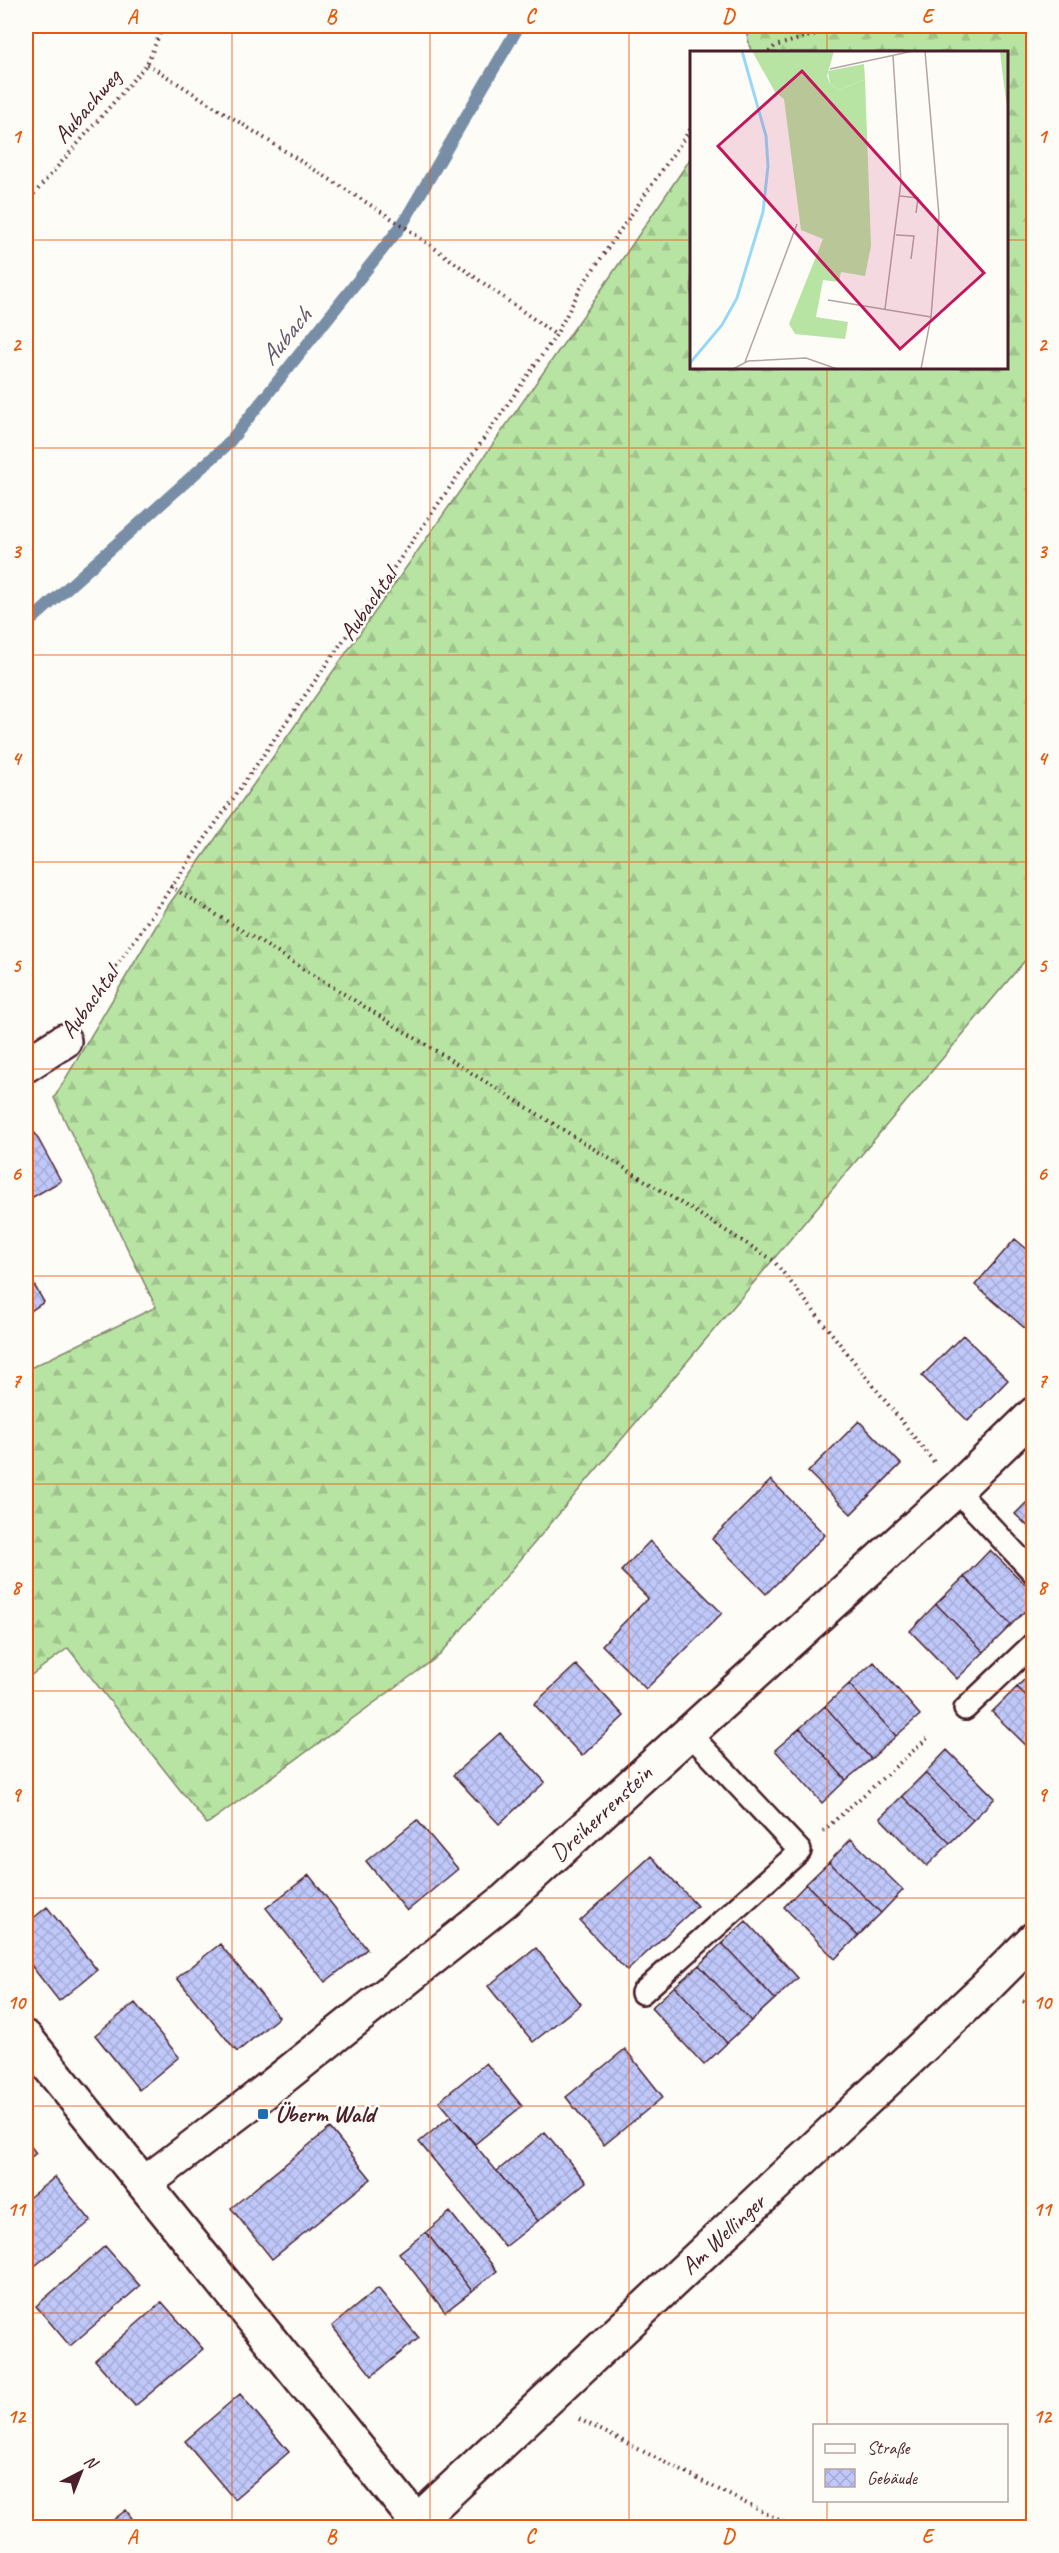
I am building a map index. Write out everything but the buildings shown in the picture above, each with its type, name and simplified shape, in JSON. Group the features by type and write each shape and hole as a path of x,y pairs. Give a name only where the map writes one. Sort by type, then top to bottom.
{"street":[{"name":"Aubachtal","path":"26,1065 64,1041"},
{"name":"Dreiherrenstein","path":"144,2184 253,2101 504,1901 956,1490 1034,1414"},
{"name":"Am Wellinger","path":"414,2525 977,1996 1034,1939"},
{"path":"26,2038 414,2525"}],"lane":[{"path":"956,1490 1034,1573"},
{"path":"965,1709 1034,1643"},
{"path":"642,1993 800,1851 688,1732"}],"path":[{"name":"Aubachweg","path":"26,203 147,64 163,26"},
{"path":"770,51 775,46 845,26"},
{"path":"147,64 402,225 556,335"},
{"name":"Aubachtal","path":"64,1041 556,335 583,284 690,130"},
{"path":"170,886 773,1260 956,1490"},
{"path":"800,1851 930,1736"},
{"path":"545,2402 795,2528"}],"green space":[{"path":"745,26 1033,26 1033,951 440,1655 207,1824 68,1648 26,1679 26,1370 156,1307 54,1098 168,906 597,296 690,159 690,369 1008,369 1008,51 751,51"}],"waterway":[{"name":"Aubach","path":"26,625 227,445 402,225 519,26"}],"place":[{"name":"Überm Wald","path":"263,2114"}]}
